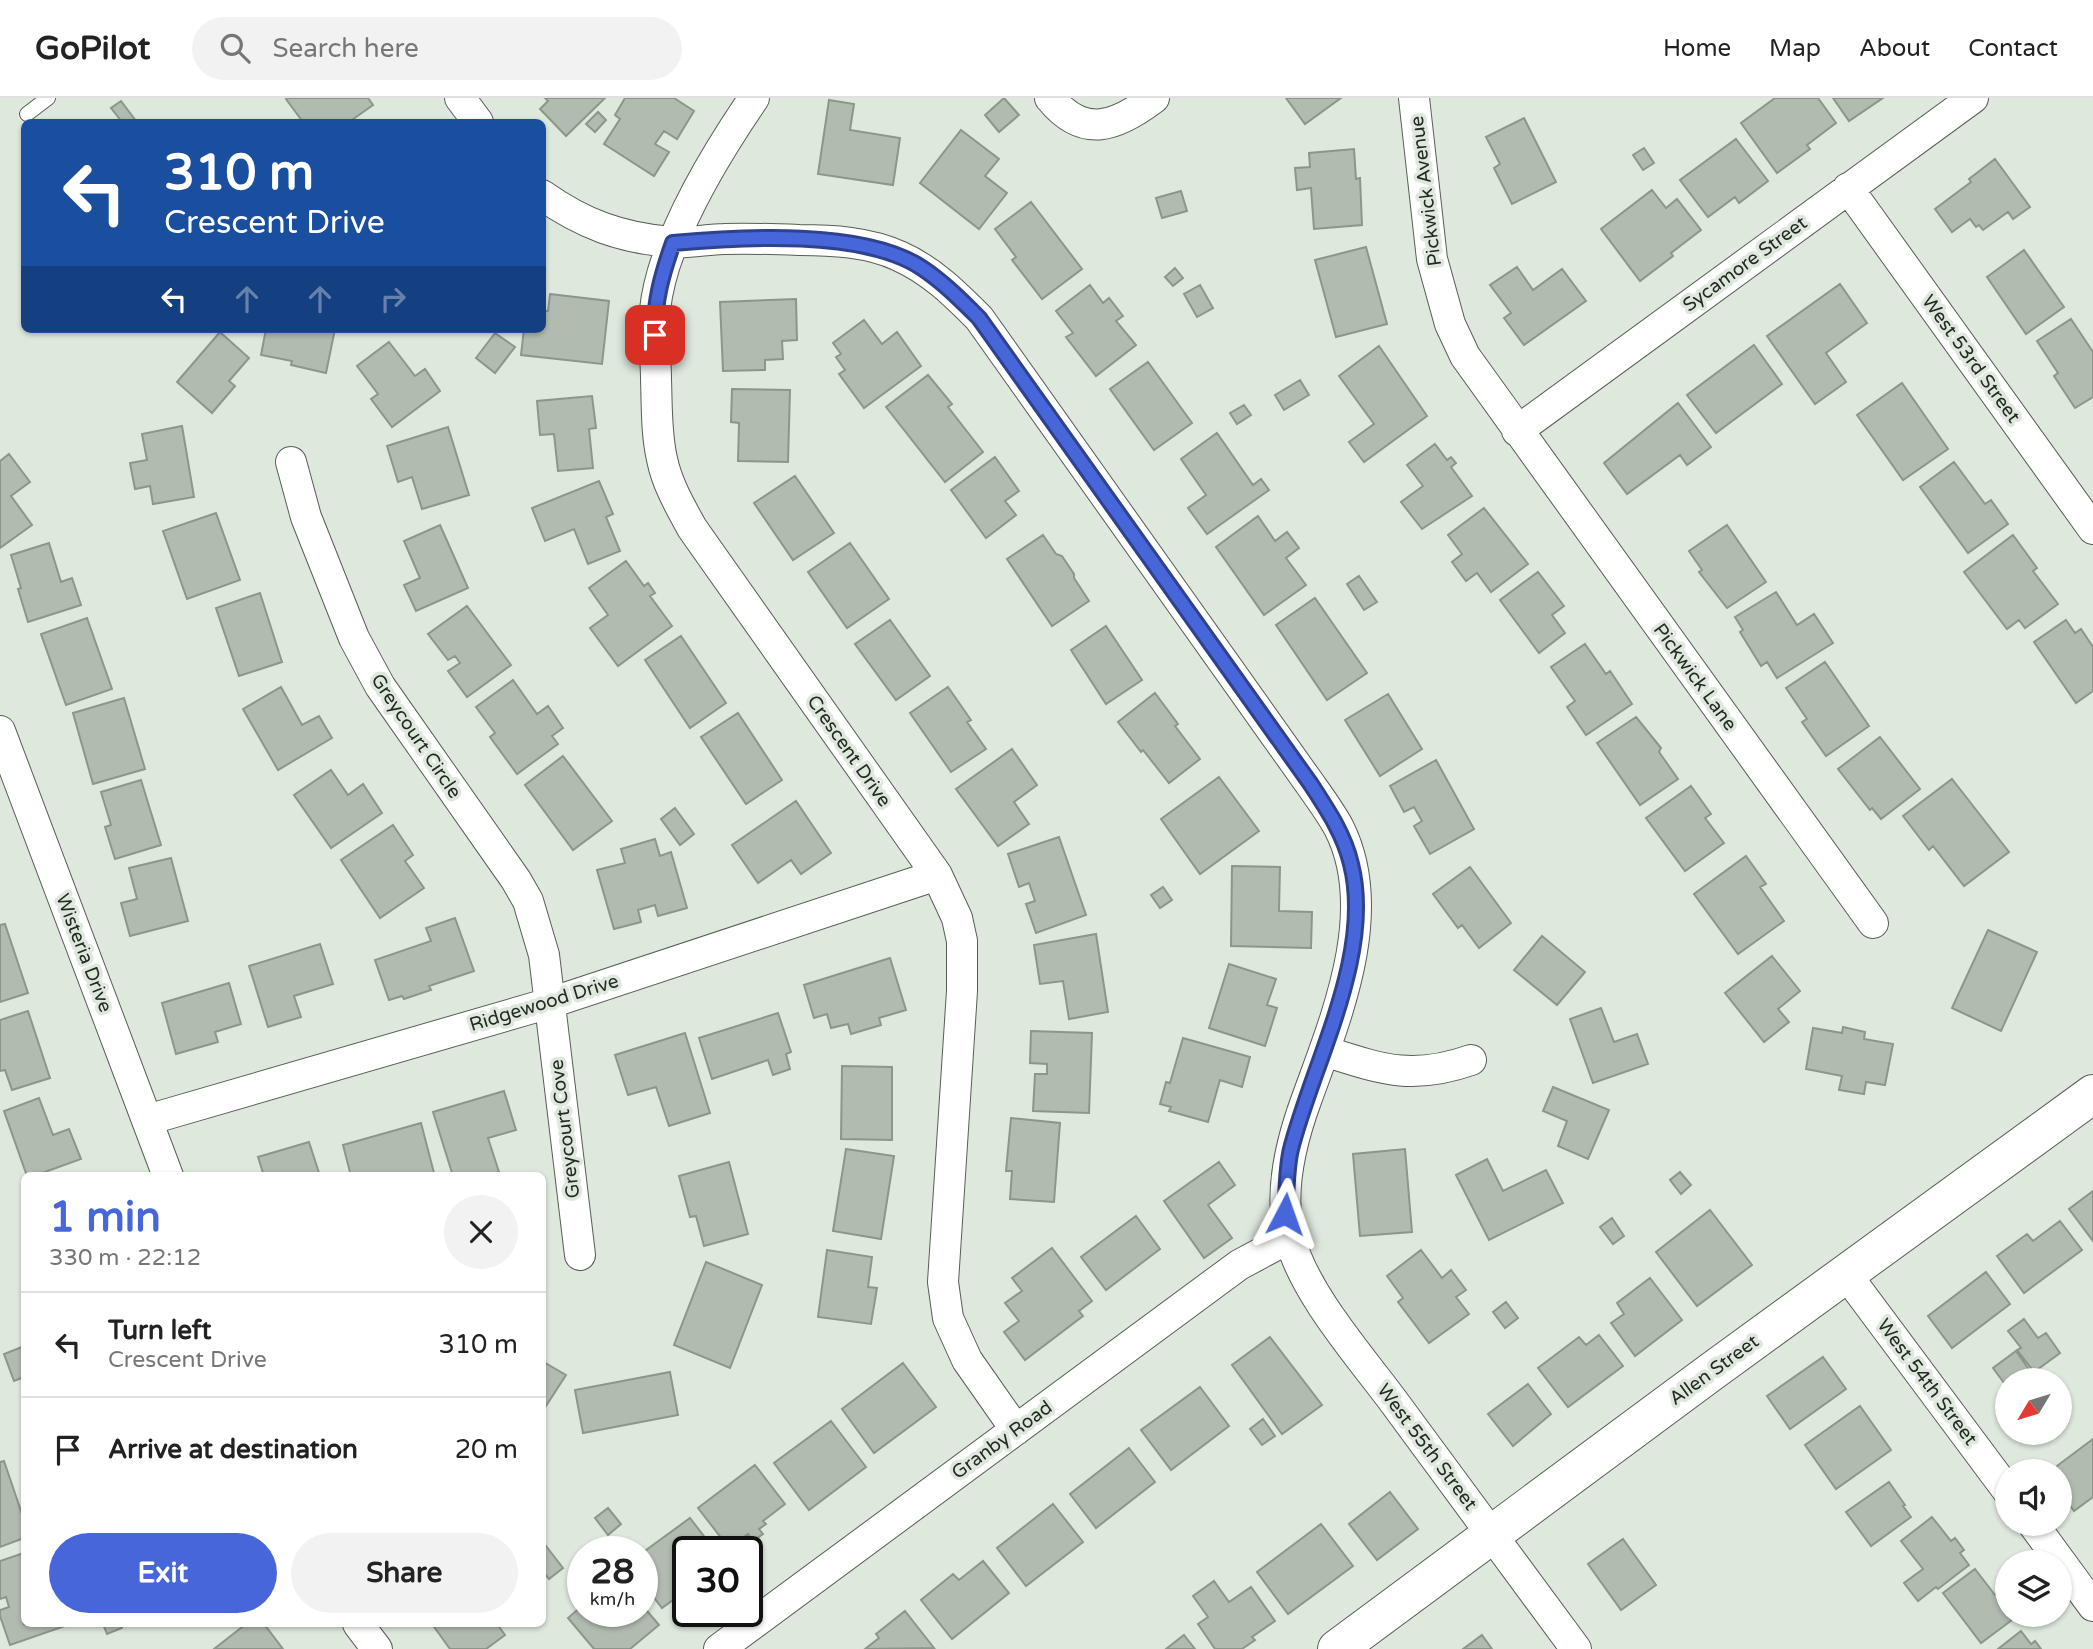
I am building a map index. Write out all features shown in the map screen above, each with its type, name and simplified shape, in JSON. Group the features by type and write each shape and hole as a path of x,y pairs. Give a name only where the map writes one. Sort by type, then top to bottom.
{"street":[{"path":"460,98 476,119"},
{"name":"Crescent Drive","path":"754,98 704,180 673,243 662,275 654,311 658,433 662,461 675,495 710,555 937,876 953,908 962,941 962,991 943,1282 948,1318 967,1360 1016,1430"},
{"path":"1050,98 1073,120 1081,124 1100,125 1118,121 1154,98"},
{"name":"Pickwick Avenue","path":"1414,98 1432,259 1450,324 1465,356 1517,431"},
{"name":"Sycamore Street","path":"1517,431 1973,98"},
{"name":"West 53rd Street","path":"1848,188 2093,529"},
{"path":"546,198 585,222 605,229 673,243"},
{"name":"West 55th Street","path":"673,243 724,239 825,240 896,254 921,267 951,290 979,318 1310,783 1339,829 1351,864 1357,893 1356,928 1353,953 1290,1153 1285,1214 1290,1238 1301,1272 1330,1315 1576,1649"},
{"name":"Pickwick Lane","path":"1517,431 1873,923"},
{"name":"Greycourt Circle","path":"291,462 314,538 354,638 380,686 528,901 544,955 550,1003"},
{"name":"Wisteria Drive","path":"0,731 166,1172"},
{"name":"Ridgewood Drive","path":"147,1120 550,1003 937,876"},
{"name":"Greycourt Cove","path":"550,1003 580,1255"},
{"path":"1324,1051 1379,1068 1406,1072 1430,1071 1471,1060"},
{"name":"Allen Street","path":"1337,1649 2093,1094"},
{"name":"Granby Road","path":"719,1649 1239,1265 1290,1238"},
{"name":"West 54th Street","path":"1846,1274 1995,1474"},
{"path":"2046,1536 2083,1572 2093,1606"},
{"path":"360,1627 377,1649"}],"lane":[{"path":"27,114 48,98"}],"building":[{"path":"368,98 373,105 353,119 301,119 286,99"},
{"path":"545,98 605,98 566,136 540,109 548,101"},
{"path":"625,98 674,98 694,111 677,139 664,131 655,144 669,152 654,176 604,144 620,119 615,115"},
{"path":"1004,98 1019,115 999,132 985,115"},
{"path":"1286,98 1341,98 1305,124"},
{"path":"1775,98 1818,98 1836,123 1807,145 1810,149 1777,173 1741,123"},
{"path":"1833,98 1883,98 1849,121"},
{"path":"829,100 854,104 850,130 900,138 893,185 818,174"},
{"path":"121,101 134,119 120,119 111,108"},
{"path":"598,112 606,120 595,132 586,124"},
{"path":"1524,118 1556,182 1512,204 1494,168 1500,164 1486,137"},
{"path":"961,130 999,159 985,176 1007,193 979,229 920,183"},
{"path":"1736,139 1768,181 1739,203 1735,197 1708,217 1680,180"},
{"path":"1644,148 1654,163 1643,170 1633,155"},
{"path":"1354,149 1356,179 1360,178 1362,225 1314,229 1311,188 1297,190 1295,168 1310,167 1309,153"},
{"path":"1995,159 2030,207 2013,219 2008,212 1983,230 1979,225 1976,227 1970,219 1952,232 1935,209 1971,182 1969,179"},
{"path":"1652,190 1666,208 1677,199 1701,230 1640,281 1601,229"},
{"path":"1181,191 1187,211 1162,218 1156,198"},
{"path":"1031,202 1082,269 1042,299 1012,260 1016,257 995,229"},
{"path":"1366,247 1387,324 1336,337 1315,260"},
{"path":"2024,250 2064,307 2026,334 1987,277"},
{"path":"1517,267 1533,290 1562,269 1586,301 1524,345 1504,318 1511,313 1490,285"},
{"path":"1175,268 1183,278 1173,286 1165,277"},
{"path":"1840,284 1867,323 1826,353 1846,382 1815,404 1767,336"},
{"path":"1090,285 1103,303 1109,298 1123,316 1116,321 1136,345 1096,376 1066,337 1073,333 1056,311"},
{"path":"1200,285 1213,308 1197,317 1184,294"},
{"path":"550,294 609,301 602,364 521,355 524,333 546,333"},
{"path":"796,299 797,340 782,341 783,359 765,360 765,370 723,371 720,302"},
{"path":"2071,319 2093,352 2093,397 2075,408 2054,376 2058,373 2037,341"},
{"path":"864,320 882,344 897,332 921,366 864,408 839,374 845,370 836,357 841,354 833,343"},
{"path":"219,333 249,358 229,381 235,386 212,413 177,382"},
{"path":"265,333 334,333 326,373 291,365 292,361 261,355"},
{"path":"495,333 515,347 495,373 476,358"},
{"path":"389,342 415,376 425,369 440,391 392,427 371,399 378,394 357,366"},
{"path":"1754,345 1782,384 1716,433 1687,395"},
{"path":"1379,346 1427,416 1364,462 1349,442 1374,424 1339,376"},
{"path":"1148,362 1192,423 1154,450 1110,389"},
{"path":"928,375 952,404 948,407 983,452 945,482 886,407"},
{"path":"1300,380 1309,395 1284,410 1275,395"},
{"path":"1902,383 1948,449 1903,480 1857,415"},
{"path":"732,389 790,390 788,462 738,461 739,423 731,422"},
{"path":"592,396 596,428 589,429 593,468 558,471 554,434 540,435 537,401"},
{"path":"1678,403 1711,447 1687,465 1680,455 1627,494 1604,463"},
{"path":"1244,405 1251,415 1237,424 1230,413"},
{"path":"182,426 194,497 153,504 150,486 135,489 130,463 147,460 142,434"},
{"path":"448,427 469,495 422,509 412,477 398,482 387,446"},
{"path":"1217,433 1253,485 1261,479 1269,490 1207,534 1188,508 1206,495 1181,459"},
{"path":"1435,444 1447,460 1451,457 1456,463 1451,467 1472,496 1422,529 1401,502 1423,486 1407,465"},
{"path":"9,454 30,482 11,496 32,525 0,548 0,461"},
{"path":"995,457 1019,491 1005,501 1016,515 986,538 951,490"},
{"path":"1954,462 1985,504 1991,500 2008,524 1968,553 1920,487"},
{"path":"795,476 834,533 793,560 754,503"},
{"path":"599,481 613,514 606,517 620,551 588,564 574,529 545,541 532,508"},
{"path":"1484,508 1528,564 1491,592 1477,573 1466,581 1452,562 1462,554 1448,535"},
{"path":"216,513 240,580 187,599 163,531"},
{"path":"1258,516 1275,541 1287,532 1299,548 1286,558 1306,585 1264,615 1216,547"},
{"path":"440,525 468,588 416,611 404,585 420,578 404,541"},
{"path":"1727,525 1766,582 1727,608 1699,572 1702,570 1689,551"},
{"path":"1043,535 1056,554 1062,556 1089,601 1052,626 1007,559"},
{"path":"2013,535 2037,568 2033,571 2058,604 2025,628 2019,620 2007,629 1964,572"},
{"path":"49,543 61,582 72,578 81,605 28,622 11,555"},
{"path":"850,543 889,599 847,628 808,572"},
{"path":"626,561 644,586 648,583 655,593 650,596 672,626 618,666 590,628 608,615 589,588"},
{"path":"1538,572 1564,606 1552,615 1565,633 1539,653 1500,600"},
{"path":"1359,576 1377,602 1364,610 1347,584"},
{"path":"1776,592 1797,625 1814,614 1833,643 1777,678 1767,662 1761,666 1740,632 1743,630 1735,617"},
{"path":"260,593 282,662 239,676 216,608"},
{"path":"1315,598 1367,673 1327,700 1276,625"},
{"path":"467,606 511,665 467,697 448,671 460,663 455,656 448,660 428,634"},
{"path":"87,618 112,689 66,705 41,634"},
{"path":"890,620 930,676 896,700 855,644"},
{"path":"2066,620 2075,633 2081,629 2093,647 2093,691 2076,703 2034,642"},
{"path":"1106,626 1142,680 1106,704 1071,650"},
{"path":"681,636 726,703 690,728 645,660"},
{"path":"1585,644 1606,674 1610,671 1632,704 1586,735 1567,707 1575,701 1551,667"},
{"path":"1825,662 1869,726 1826,756 1802,722 1807,719 1786,688"},
{"path":"513,680 537,714 548,706 563,728 552,736 558,744 517,774 490,737 495,733 476,707"},
{"path":"281,687 302,725 319,716 332,738 278,770 243,709"},
{"path":"948,687 971,720 967,722 986,749 951,772 910,713"},
{"path":"1155,693 1200,759 1169,783 1118,722"},
{"path":"1388,694 1422,749 1380,776 1345,720"},
{"path":"124,698 145,769 93,784 73,713"},
{"path":"738,713 782,780 746,804 701,737"},
{"path":"1636,717 1661,748 1659,752 1678,779 1640,805 1597,743"},
{"path":"1880,737 1920,789 1881,819 1872,808 1870,810 1838,769"},
{"path":"1012,749 1037,785 1014,802 1029,824 998,846 956,789"},
{"path":"563,756 612,821 573,850 525,785"},
{"path":"1436,760 1474,829 1430,854 1414,826 1422,821 1414,807 1404,812 1390,786"},
{"path":"331,770 348,795 363,784 382,813 331,848 294,795"},
{"path":"1219,777 1259,831 1200,874 1161,819"},
{"path":"1952,779 2009,852 1964,886 1933,846 1929,850 1903,816"},
{"path":"141,780 161,845 115,859 105,827 111,825 101,792"},
{"path":"1691,786 1711,814 1705,818 1724,843 1685,871 1646,818"},
{"path":"796,801 831,853 801,874 791,860 758,883 732,845"},
{"path":"675,808 694,834 680,845 661,819"},
{"path":"393,825 413,855 405,861 424,888 380,918 341,860"},
{"path":"1059,837 1086,915 1036,933 1026,904 1035,901 1029,883 1019,887 1008,854"},
{"path":"655,839 660,856 671,852 687,908 658,916 655,905 638,910 641,922 614,929 597,870 625,863 621,849"},
{"path":"1746,856 1766,884 1760,887 1784,921 1738,954 1694,894"},
{"path":"171,858 188,921 130,936 121,903 137,899 129,868"},
{"path":"1232,866 1280,867 1279,911 1312,912 1311,948 1231,946"},
{"path":"1470,867 1511,923 1479,948 1462,925 1458,928 1433,894"},
{"path":"1163,887 1172,900 1160,908 1151,895"},
{"path":"455,918 474,971 429,986 431,990 404,999 402,996 389,1000 375,960 431,941 426,928"},
{"path":"5,924 28,993 0,1002 0,925"},
{"path":"1988,930 2037,952 2001,1031 1952,1008"},
{"path":"1096,934 1108,1012 1069,1019 1063,981 1040,984 1034,945"},
{"path":"1542,936 1585,972 1557,1005 1514,970"},
{"path":"320,944 333,984 294,996 301,1017 268,1027 249,966"},
{"path":"1772,956 1800,991 1778,1009 1789,1022 1764,1042 1725,993"},
{"path":"890,958 906,1010 879,1018 881,1025 851,1034 848,1024 831,1028 827,1014 814,1018 804,985"},
{"path":"1229,964 1276,979 1267,1005 1277,1008 1265,1046 1209,1028"},
{"path":"229,983 241,1024 215,1032 218,1042 176,1054 162,1003"},
{"path":"1601,1008 1614,1042 1637,1034 1648,1064 1593,1083 1570,1019"},
{"path":"28,1011 50,1078 12,1090 5,1070 0,1071 0,1020"},
{"path":"778,1013 791,1052 786,1054 790,1069 773,1075 768,1060 712,1079 699,1038"},
{"path":"1843,1027 1865,1032 1864,1039 1893,1044 1885,1085 1866,1082 1864,1094 1839,1090 1842,1076 1806,1069 1813,1028 1842,1033"},
{"path":"1031,1031 1092,1033 1089,1113 1033,1111 1035,1074 1047,1074 1047,1064 1030,1063"},
{"path":"685,1033 710,1113 669,1126 656,1087 628,1095 615,1055"},
{"path":"1183,1038 1250,1057 1242,1087 1220,1080 1208,1122 1169,1111 1171,1107 1160,1104 1166,1082 1170,1083"},
{"path":"842,1066 892,1067 892,1140 841,1139"},
{"path":"1553,1087 1609,1110 1588,1159 1558,1146 1567,1121 1543,1111"},
{"path":"504,1091 516,1130 488,1138 499,1172 452,1172 433,1112"},
{"path":"39,1098 53,1135 69,1129 81,1159 45,1172 26,1172 4,1111"},
{"path":"1011,1118 1060,1123 1054,1202 1010,1199 1012,1171 1006,1171"},
{"path":"421,1123 434,1172 350,1172 343,1145"},
{"path":"309,1142 319,1172 263,1172 258,1157"},
{"path":"846,1149 894,1156 881,1239 833,1231"},
{"path":"1405,1149 1412,1232 1360,1236 1353,1154"},
{"path":"1487,1159 1503,1191 1546,1170 1563,1203 1489,1240 1456,1175"},
{"path":"729,1162 748,1234 704,1246 696,1216 690,1217 679,1176"},
{"path":"1219,1162 1235,1185 1208,1205 1232,1238 1204,1258 1164,1201"},
{"path":"1680,1172 1691,1185 1681,1194 1670,1180"},
{"path":"2093,1191 2093,1241 2069,1209"},
{"path":"1710,1210 1752,1265 1697,1306 1656,1252"},
{"path":"1136,1216 1160,1249 1106,1290 1081,1257"},
{"path":"1612,1218 1624,1236 1613,1244 1600,1227"},
{"path":"2060,1221 2082,1250 2024,1293 1997,1256 2027,1234 2033,1241"},
{"path":"1052,1248 1092,1301 1079,1311 1083,1316 1025,1360 1004,1332 1019,1321 1005,1303 1022,1291 1012,1278"},
{"path":"827,1250 872,1257 868,1287 877,1288 871,1324 818,1317"},
{"path":"1421,1250 1442,1278 1451,1270 1466,1290 1456,1297 1469,1314 1429,1343 1398,1302 1403,1298 1387,1276"},
{"path":"706,1262 762,1285 730,1368 674,1345"},
{"path":"1986,1272 2010,1304 1952,1348 1928,1316"},
{"path":"1650,1278 1682,1320 1635,1356 1611,1323 1624,1314 1617,1303"},
{"path":"1506,1302 1518,1318 1505,1328 1493,1312"},
{"path":"2024,1319 2038,1338 2046,1333 2060,1353 2039,1368 2031,1368 2017,1350 2021,1348 2008,1331"},
{"path":"1599,1335 1623,1366 1568,1407 1538,1368 1579,1337 1586,1345"},
{"path":"1270,1337 1322,1405 1282,1434 1232,1365"},
{"path":"21,1347 21,1378 14,1381 4,1354"},
{"path":"2016,1351 2028,1368 1995,1368 1995,1371 1993,1368"},
{"path":"1823,1357 1846,1389 1790,1429 1767,1396"},
{"path":"546,1363 566,1375 546,1406"},
{"path":"903,1363 936,1407 874,1453 842,1409"},
{"path":"670,1372 678,1415 583,1433 575,1390"},
{"path":"1528,1384 1551,1414 1513,1446 1488,1414"},
{"path":"1200,1387 1229,1426 1171,1470 1141,1430"},
{"path":"1860,1406 1891,1450 1836,1489 1805,1445"},
{"path":"1263,1419 1275,1436 1262,1445 1250,1429"},
{"path":"831,1421 866,1467 809,1510 774,1463"},
{"path":"2093,1439 2093,1497 2074,1511 2072,1459 2066,1459"},
{"path":"1129,1448 1155,1482 1096,1528 1070,1494"},
{"path":"4,1461 21,1511 21,1539 0,1547 0,1462"},
{"path":"755,1465 785,1504 763,1521 766,1524 759,1529 763,1534 760,1536 720,1536 698,1508"},
{"path":"1889,1482 1911,1517 1871,1546 1846,1512"},
{"path":"1390,1492 1418,1529 1377,1560 1349,1524"},
{"path":"1053,1504 1083,1542 1026,1586 997,1548"},
{"path":"608,1508 621,1524 608,1535 595,1518"},
{"path":"1932,1517 1951,1541 1955,1538 1964,1550 1960,1553 1969,1565 1918,1601 1904,1583 1923,1569 1901,1541"},
{"path":"690,1518 704,1536 672,1536 672,1601 662,1608 658,1603 658,1541"},
{"path":"1321,1524 1353,1566 1288,1614 1257,1572"},
{"path":"1623,1539 1656,1585 1621,1610 1588,1564"},
{"path":"546,1546 563,1568 549,1579 546,1575"},
{"path":"21,1554 21,1627 62,1627 10,1645 0,1616 0,1610 9,1607 6,1597 0,1599 0,1561"},
{"path":"983,1561 1009,1593 952,1639 921,1600 953,1574 959,1580"},
{"path":"1975,1569 1995,1595 1995,1627 2003,1627 1981,1643 1943,1593"},
{"path":"1214,1581 1229,1602 1251,1587 1275,1621 1252,1637 1255,1640 1242,1649 1215,1649 1198,1624 1208,1617 1193,1596"},
{"path":"905,1611 934,1648 865,1649 879,1638 876,1634"},
{"path":"104,1627 122,1627 122,1628 107,1634"},
{"path":"242,1627 266,1627 283,1649 214,1649"},
{"path":"434,1627 499,1627 505,1635 486,1649 450,1649"},
{"path":"576,1627 657,1627 630,1649 594,1649"},
{"path":"2021,1631 2031,1644 2035,1641 2041,1649 1998,1649"},
{"path":"1184,1635 1195,1649 1166,1649"},
{"path":"1482,1635 1492,1649 1463,1649"}],"route":[{"path":"655,335 654,311 673,243 724,239 825,240 896,254 921,267 951,290 979,318 1310,783 1339,829 1351,864 1357,893 1353,953 1290,1153 1285,1214"}]}
